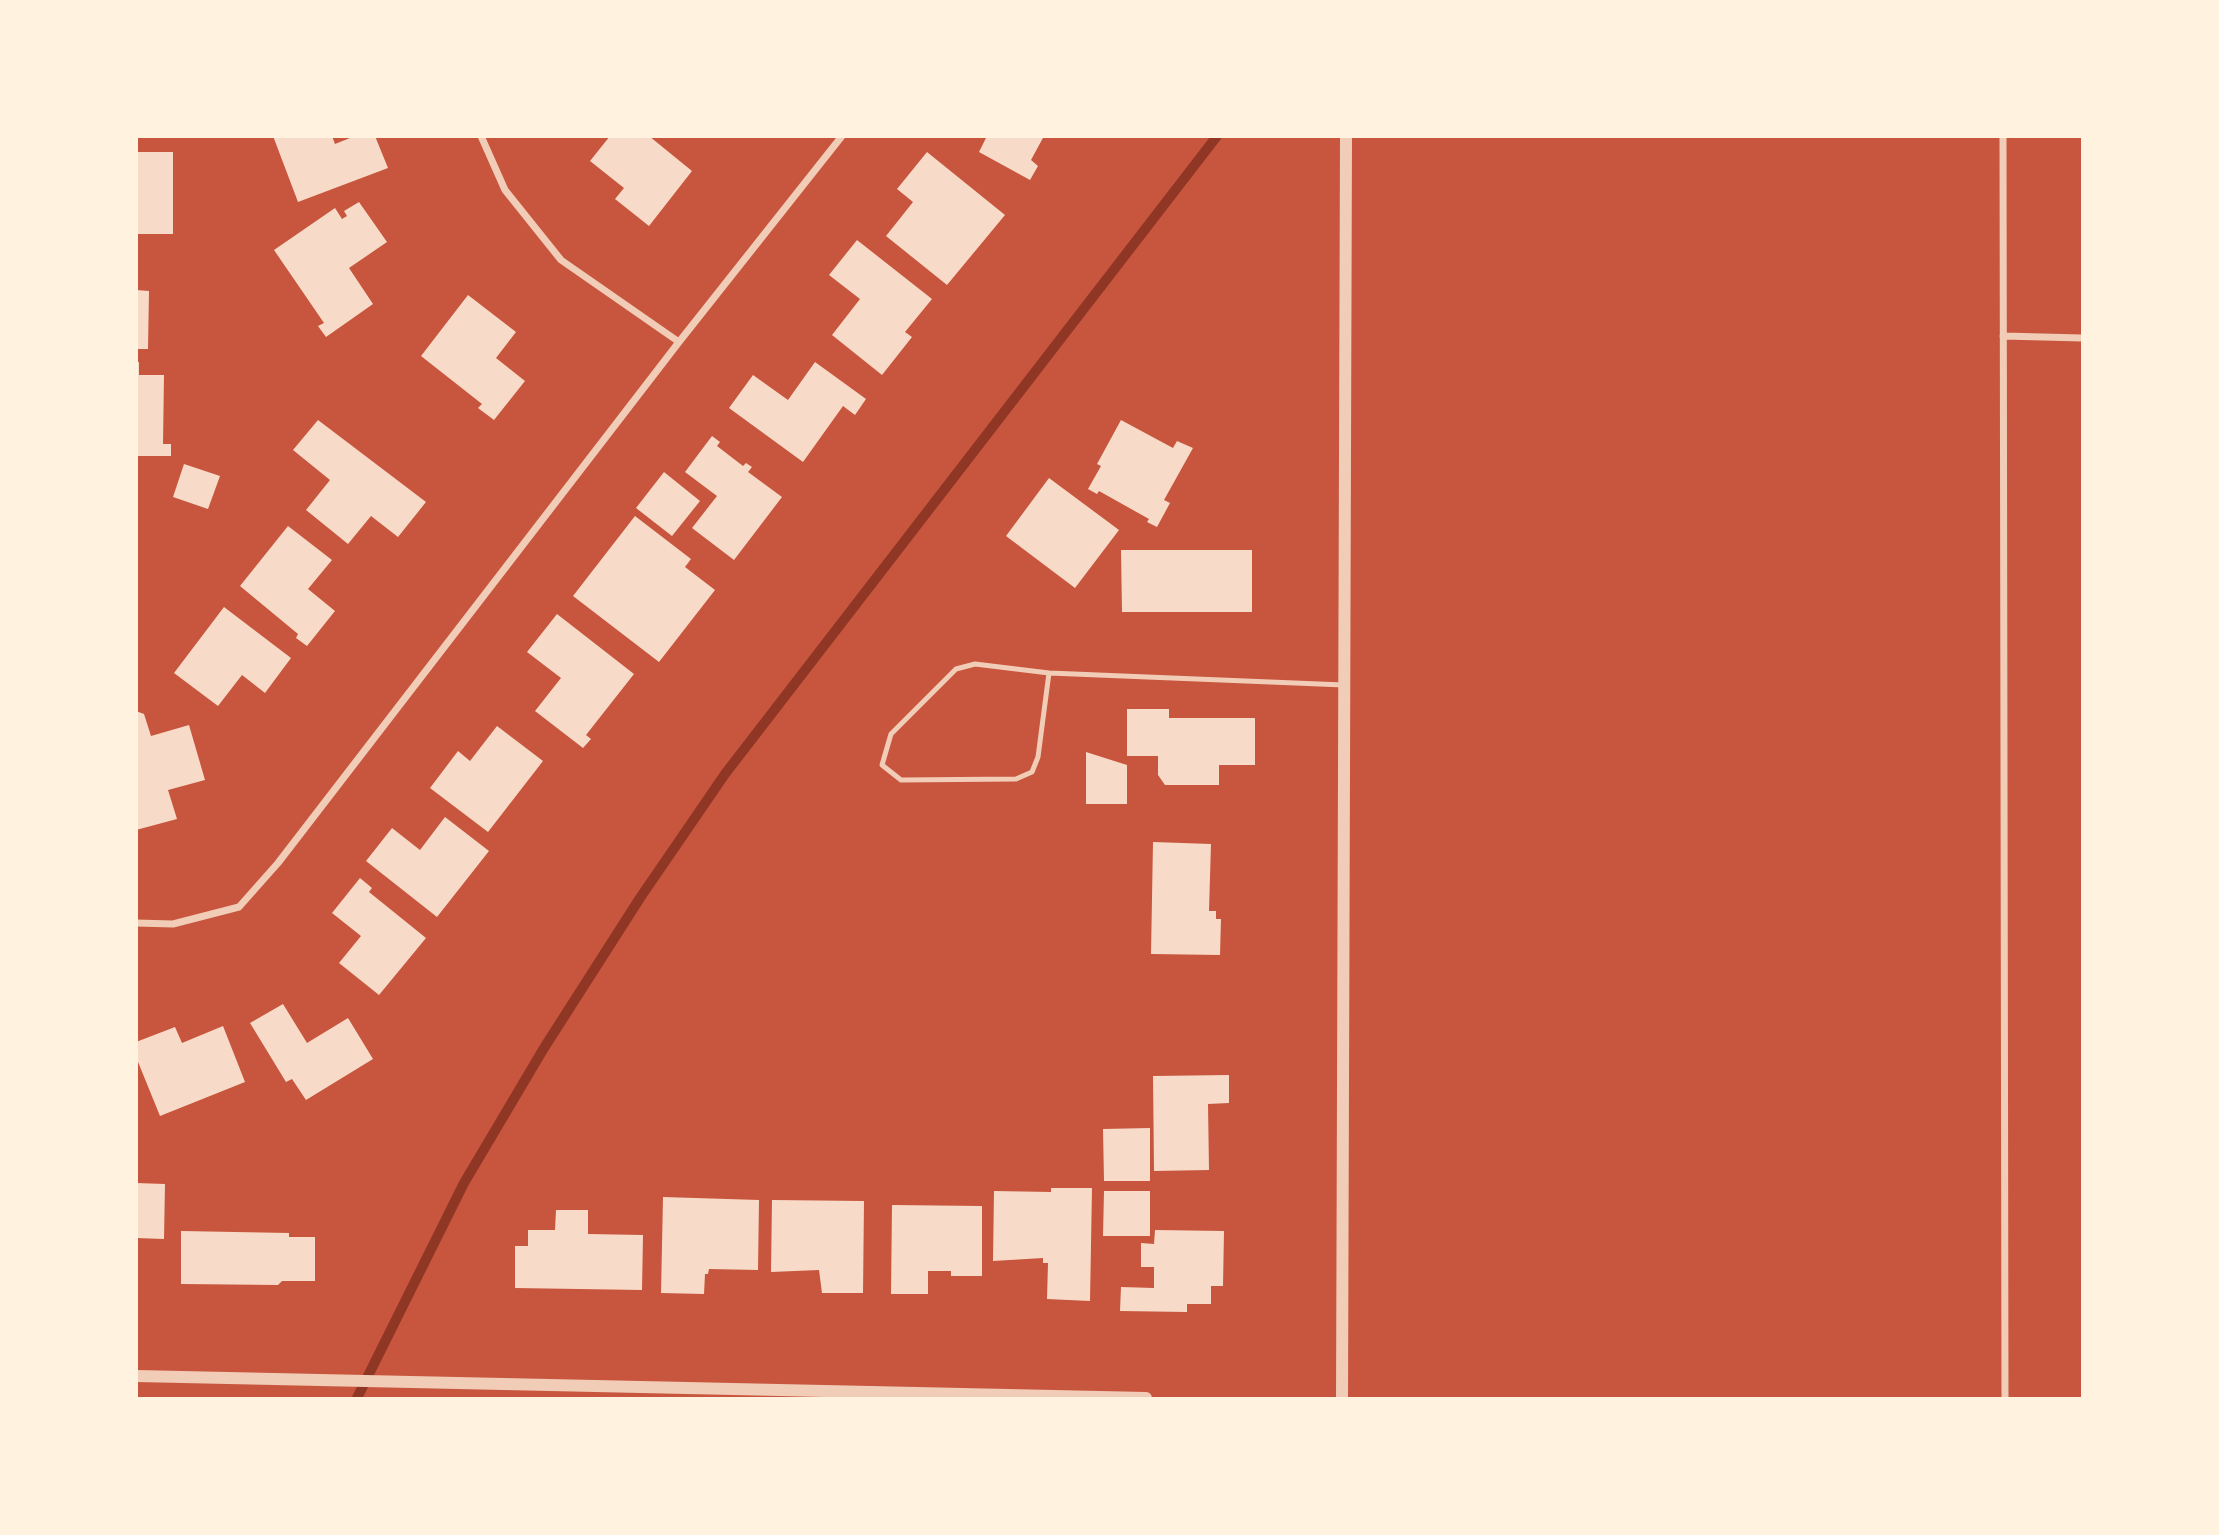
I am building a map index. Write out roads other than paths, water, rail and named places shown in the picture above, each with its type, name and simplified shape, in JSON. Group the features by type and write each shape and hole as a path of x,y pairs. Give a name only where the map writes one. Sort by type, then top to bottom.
{"street":[{"path":"481,136 505,190 561,260 679,342"},
{"path":"136,923 173,924 239,906 278,863 679,342 842,136"},
{"path":"1342,1398 1346,136"},
{"path":"2003,136 2005,1398"},
{"path":"2003,336 2082,338"},
{"path":"136,1376 1146,1398"}],"lane":[{"path":"1049,673 1038,757 1032,772 1016,779 901,780 881,765 891,734 956,669 975,664 1049,673 1344,685"}],"waterway":[{"path":"357,1398 464,1183 544,1048 640,898 725,774 1217,136"}]}
